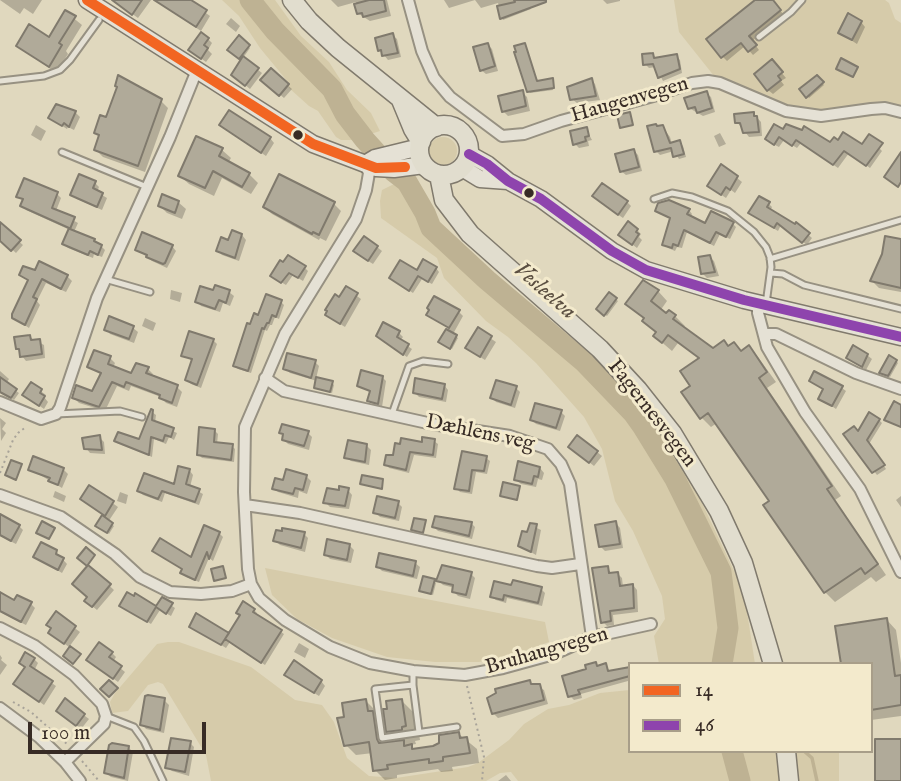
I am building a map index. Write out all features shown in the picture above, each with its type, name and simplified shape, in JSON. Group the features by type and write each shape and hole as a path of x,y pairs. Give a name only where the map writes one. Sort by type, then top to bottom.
{"main road":[{"path":"87,0 313,144 376,168 487,164 508,181 541,199 612,251 646,270 690,285 901,337"},
{"path":"292,0 309,21 338,48 436,127"},
{"path":"401,100 420,144 420,154 450,167"},
{"path":"365,164 375,158 420,144 431,129 447,125 460,131 467,141 450,167"},
{"name":"Fagernesvegen","path":"450,167 441,193 447,207 470,234 600,349 638,390 672,433 719,510 743,563 772,662"},
{"path":"786,753 789,781"}],"street":[{"name":"Haugenvegen","path":"408,0 422,51 434,78 450,97 502,136 524,134 692,83 708,81 720,83 786,111 821,116 885,108 901,112"},
{"path":"0,402 41,419 56,414 105,279 170,137 197,70"},
{"path":"0,495 61,517 115,554 139,577 170,592 201,594 232,591 251,584 245,505 245,427 285,334 356,219 369,173 365,164"},
{"path":"762,303 758,313 767,347 805,412 860,489 901,572"},
{"path":"764,334 776,334 837,365 901,389"},
{"name":"Dæhlens veg","path":"265,378 284,390 432,424 510,436 548,449 561,464 570,484 592,637"},
{"path":"245,505 300,513 537,566 552,568 580,564"},
{"name":"Bruhaugvegen","path":"251,584 259,598 285,620 330,647 370,663 413,671 465,675 503,668 554,654 592,637 650,624"},
{"path":"0,628 35,646 74,675 103,704 106,716 104,723 65,762"},
{"path":"0,708 39,737 80,781"}],"lane":[{"path":"759,37 802,0"},
{"path":"0,81 44,76 60,70 99,20"},
{"path":"62,152 147,187"},
{"path":"654,199 671,193 692,197 728,211 762,240 770,259 771,273 762,303"},
{"path":"770,259 901,220"},
{"path":"771,273 783,274 804,285 901,309"},
{"path":"105,279 150,292"},
{"path":"392,414 409,366 422,361 447,364"},
{"path":"56,414 120,411 142,417"},
{"path":"413,671 419,732"},
{"path":"413,685 375,689 382,737 457,727"},
{"path":"106,716 134,727 144,741 163,781"}],"path":[{"path":"0,473 18,433 41,419"},
{"path":"465,675 484,757 482,781"}],"shaded area":[{"path":"222,0 275,0 301,36 329,62 347,90 371,113 380,131 352,140 336,137 318,111 289,88 288,82 260,48 239,16"},
{"path":"674,0 885,0 889,3 895,19 901,23 901,110 819,119 722,86 679,32"},
{"path":"443,137 453,141 457,151 453,161 443,165 433,161 429,151 433,141"},
{"path":"396,183 401,185 415,214 503,305 548,344 569,349 585,348 590,351 642,406 693,484 744,592 755,662 659,662 654,636 665,619 662,596 633,531 615,501 602,449 584,417 536,363 486,321 444,278 437,258 381,218 382,190"},
{"path":"265,568 545,622 549,642 522,652 479,662 435,662 387,657 332,638 297,619 272,595"},
{"path":"179,642 251,667 295,700 322,705 334,722 347,758 369,776 396,778 468,767 478,763 509,740 524,724 548,709 569,705 600,693 628,690 628,753 839,753 839,781 518,781 511,772 500,773 486,781 211,781 206,755 163,684 158,682 148,685 128,711 112,713 110,702 115,693 157,644"}],"building":[{"path":"112,0 142,0 132,15"},
{"path":"154,0 191,0 207,10 196,27"},
{"path":"384,0 386,11 363,17 362,13 357,14 354,4"},
{"path":"514,0 546,2 500,19 497,6 515,2"},
{"path":"755,0 773,0 781,10 749,36 757,45 748,52 741,43 721,58 706,39"},
{"path":"65,10 76,16 59,43 62,45 49,67 16,46 29,24 49,37"},
{"path":"848,13 862,21 852,40 838,33"},
{"path":"201,32 209,38 204,45 208,48 201,59 188,50"},
{"path":"393,33 398,53 382,56 375,38"},
{"path":"239,35 250,45 239,59 227,50"},
{"path":"488,43 495,66 480,71 473,47"},
{"path":"525,43 537,81 553,78 554,88 527,92 514,52 514,46"},
{"path":"653,53 654,58 677,54 680,69 658,78 653,64 643,65 642,54"},
{"path":"243,56 259,68 245,86 231,75"},
{"path":"841,58 858,67 853,77 836,69"},
{"path":"772,59 783,72 778,76 781,80 767,91 754,74"},
{"path":"271,68 289,84 279,96 260,80"},
{"path":"118,75 162,99 138,166 94,150 99,135 94,133 100,115 106,117 117,87"},
{"path":"817,75 824,82 806,98 799,89"},
{"path":"592,78 596,96 570,100 567,87"},
{"path":"523,90 526,106 502,112 498,96"},
{"path":"707,91 712,108 697,113 695,107 688,109 684,98"},
{"path":"56,104 76,111 69,127 48,118"},
{"path":"229,110 271,137 261,153 219,125"},
{"path":"630,112 633,125 620,128 617,115"},
{"path":"754,112 759,132 743,133 740,123 735,123 734,114"},
{"path":"774,124 783,129 786,124 802,130 804,126 830,142 834,137 838,140 843,132 862,144 869,134 883,143 866,166 844,151 833,165 796,140 792,146 779,137 774,145 765,139"},
{"path":"663,125 670,143 680,140 684,154 673,157 671,148 654,152 647,126"},
{"path":"587,127 589,136 585,137 586,141 573,145 570,131"},
{"path":"196,136 223,148 219,156 250,173 242,187 213,171 205,188 178,176"},
{"path":"634,149 639,167 620,172 615,154"},
{"path":"901,152 901,182 898,187 884,177"},
{"path":"721,164 738,176 730,190 726,187 721,195 707,186"},
{"path":"79,174 96,181 93,188 103,193 97,207 70,195"},
{"path":"279,174 335,202 319,235 313,232 312,234 263,207"},
{"path":"24,178 58,192 52,208 75,217 70,229 95,239 94,241 102,245 98,255 90,251 88,255 62,244 69,228 20,206 23,199 16,197"},
{"path":"602,183 628,201 618,215 592,196"},
{"path":"162,194 179,201 175,213 158,206"},
{"path":"759,196 770,202 767,207 795,224 796,222 810,233 802,243 777,223 774,228 748,213"},
{"path":"669,200 690,209 687,214 705,223 711,211 734,222 726,237 716,232 710,243 684,230 678,246 673,244 672,248 662,245 670,218 655,211 658,203"},
{"path":"628,221 638,229 636,232 639,234 632,245 618,235"},
{"path":"0,222 21,240 11,251 0,241"},
{"path":"232,230 242,234 235,258 216,251 221,237 228,240"},
{"path":"142,232 173,245 165,263 135,250"},
{"path":"364,236 378,246 368,261 353,251"},
{"path":"885,236 901,239 901,288 870,281 882,254"},
{"path":"288,255 306,266 298,278 289,273 281,283 270,276 280,260 283,262"},
{"path":"710,255 715,272 701,274 698,257"},
{"path":"423,259 437,267 428,282 418,276 409,291 389,278 400,260 417,270"},
{"path":"39,261 68,275 61,289 42,279 33,297 37,299 25,325 12,318 28,280 19,275 23,266 35,270"},
{"path":"643,280 659,290 651,301 666,313 669,310 676,315 673,319 713,348 724,340 728,346 734,342 741,351 749,345 767,372 759,378 832,486 827,489 878,564 865,574 861,568 824,593 763,505 769,501 708,413 700,419 681,392 690,386 680,371 699,358 668,335 662,343 653,336 656,332 642,321 644,318 625,304"},
{"path":"215,285 230,290 226,303 219,300 215,309 195,302 200,286 213,290"},
{"path":"346,286 358,293 340,324 325,315 325,310 335,294 339,297"},
{"path":"609,292 617,298 604,316 596,309"},
{"path":"266,294 282,300 276,317 272,315 269,323 262,328 248,371 233,366 247,323 250,324 254,313 258,315"},
{"path":"434,296 460,310 449,328 426,315"},
{"path":"109,316 134,326 129,339 104,330"},
{"path":"383,322 400,331 397,337 409,344 403,355 376,336"},
{"path":"478,327 492,336 480,357 465,348"},
{"path":"446,329 457,335 450,349 438,342"},
{"path":"189,331 214,339 197,385 185,380 192,359 181,356"},
{"path":"30,335 31,340 40,339 42,354 20,357 14,337"},
{"path":"853,345 868,354 862,367 846,358"},
{"path":"94,350 111,356 108,364 131,373 136,363 149,367 146,373 178,385 172,403 159,398 160,395 126,382 124,387 112,382 99,407 72,398 76,385 92,391 101,373 87,367"},
{"path":"287,353 316,360 311,378 283,369"},
{"path":"889,355 897,360 888,376 879,373"},
{"path":"361,370 383,376 378,404 367,401 370,391 357,386"},
{"path":"814,371 843,386 832,406 818,399 823,389 809,381"},
{"path":"0,377 17,389 11,398 0,392"},
{"path":"316,377 333,381 330,392 314,388"},
{"path":"415,378 445,384 442,399 413,393"},
{"path":"496,380 517,386 511,405 490,398"},
{"path":"31,382 42,389 40,393 45,396 39,406 22,395"},
{"path":"894,401 901,405 901,427 884,420"},
{"path":"535,403 562,410 556,428 530,420"},
{"path":"151,409 152,420 174,428 171,437 165,435 163,441 151,437 149,455 114,441 118,432 139,439"},
{"path":"869,412 880,419 867,440 885,465 872,473 843,434 854,426 858,431"},
{"path":"282,424 309,431 304,446 282,440 283,434 279,433"},
{"path":"199,427 215,429 214,442 233,444 231,460 197,455"},
{"path":"100,435 102,450 84,449 82,438"},
{"path":"577,435 598,451 589,463 568,447"},
{"path":"422,437 435,439 433,455 410,452 406,470 384,465 386,455 393,455 395,443 400,444 401,438 422,442"},
{"path":"348,440 367,444 365,462 344,458"},
{"path":"462,451 487,456 484,471 472,470 469,491 454,489"},
{"path":"33,456 64,468 58,485 48,481 50,478 28,470"},
{"path":"11,460 22,464 16,480 5,475"},
{"path":"518,461 540,467 538,477 534,476 532,484 514,480"},
{"path":"178,466 190,469 186,484 200,489 195,502 162,491 158,499 137,491 144,473 174,484"},
{"path":"286,469 307,475 303,490 295,488 293,494 272,489 275,478 283,480"},
{"path":"362,475 383,479 382,489 360,484"},
{"path":"503,482 520,486 517,500 500,496"},
{"path":"89,485 114,501 105,516 80,499"},
{"path":"339,486 349,488 345,506 323,503 327,488 339,490"},
{"path":"377,496 399,501 395,518 373,513"},
{"path":"0,514 20,525 11,541 0,535"},
{"path":"102,515 113,523 107,533 95,526"},
{"path":"435,516 472,522 469,536 432,527"},
{"path":"414,518 426,520 423,533 411,530"},
{"path":"42,521 55,528 49,539 36,533"},
{"path":"616,521 620,544 599,547 595,525"},
{"path":"530,523 537,524 531,552 518,546 522,531 527,532"},
{"path":"204,525 220,532 209,559 207,552 195,580 180,573 182,569 152,551 160,538 191,557"},
{"path":"282,528 305,532 301,548 273,541 276,530 282,531"},
{"path":"327,539 350,544 347,560 324,555"},
{"path":"41,542 57,550 56,554 64,558 58,570 33,557"},
{"path":"86,547 95,555 87,566 77,558"},
{"path":"379,553 416,561 413,576 376,567"},
{"path":"88,565 111,584 92,607 84,601 87,597 72,584"},
{"path":"442,565 472,572 466,595 452,592 453,585 436,581"},
{"path":"223,566 226,578 214,581 211,569"},
{"path":"608,566 609,573 618,572 620,586 633,584 634,608 610,611 611,621 601,623 592,568"},
{"path":"423,576 435,579 431,594 419,591"},
{"path":"513,580 542,587 538,603 504,595 503,600 490,597 494,581 511,585"},
{"path":"0,592 14,600 17,595 32,602 21,622 0,611"},
{"path":"127,592 134,596 135,593 156,606 162,597 173,603 166,614 156,607 147,622 119,606"},
{"path":"243,601 255,609 253,612 282,630 261,663 225,639 240,615 236,613"},
{"path":"56,611 76,626 64,644 48,633 51,628 46,625"},
{"path":"196,613 229,633 221,645 189,627"},
{"path":"887,618 895,676 901,675 901,705 873,710 873,662 841,662 835,626"},
{"path":"99,642 113,652 109,657 122,666 113,679 86,660"},
{"path":"70,646 81,654 73,664 63,656"},
{"path":"25,652 35,658 30,666 53,681 39,702 13,684 25,667 19,663"},
{"path":"294,660 322,680 314,693 284,675"},
{"path":"596,662 597,666 606,663 608,671 628,667 628,677 578,690 580,694 568,697 562,676 586,669 585,665"},
{"path":"109,680 118,688 109,697 100,689"},
{"path":"530,680 531,684 540,684 544,700 492,714 487,698 496,693 495,689"},
{"path":"145,696 165,698 160,730 140,725"},
{"path":"65,698 85,714 76,726 56,711"},
{"path":"366,699 368,711 373,711 379,743 404,740 404,746 412,744 412,749 433,746 439,743 439,735 459,732 460,738 467,737 470,753 443,757 443,761 429,763 429,759 387,765 388,769 373,771 369,742 344,746 337,718 344,717 342,703"},
{"path":"402,699 406,726 402,727 402,730 386,732 383,709 387,709 386,701"},
{"path":"171,738 191,741 185,772 165,768"},
{"path":"875,739 901,739 901,781 875,781"},
{"path":"112,743 129,746 124,778 104,773 109,745"}],"waterway":[{"name":"Vesleelva","path":"250,0 275,31 332,89 345,114 365,140 394,172 407,182 431,228 487,280 584,362 643,427 675,479 721,572 728,628 722,662"},
{"name":"Vesleelva","path":"733,753 740,781"},
{"path":"806,753 812,758 817,781"}],"transit line":[{"name":"14","path":"87,0 313,144 376,168 405,167"},
{"name":"46","path":"469,154 508,181 541,199 612,251 646,270 744,300 901,337"}]}
